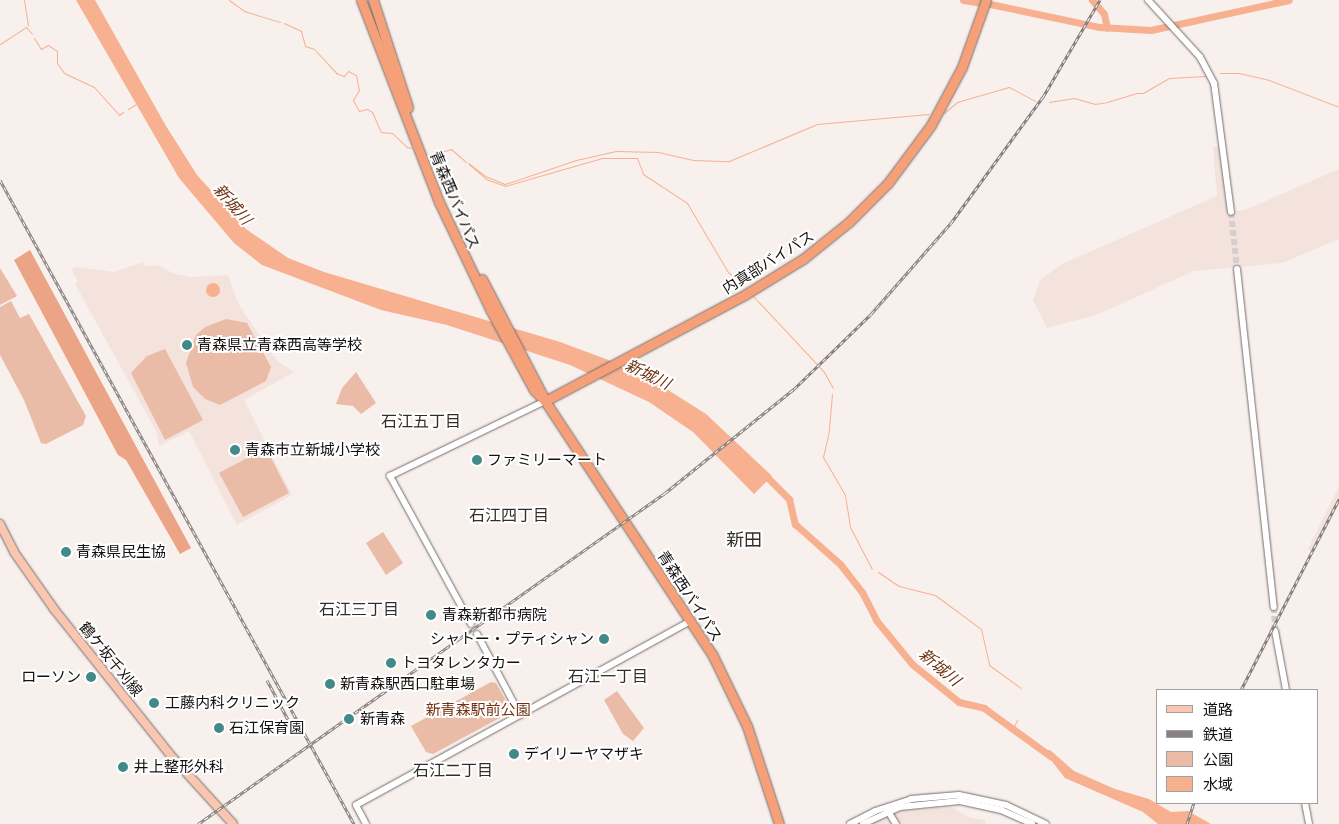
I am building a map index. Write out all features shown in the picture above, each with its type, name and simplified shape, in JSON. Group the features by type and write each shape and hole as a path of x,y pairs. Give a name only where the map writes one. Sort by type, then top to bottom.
{"highway":[{"path":"354,0 397,94"},
{"name":"青森西バイパス","path":"361,0 439,202 498,318 545,401 692,621 747,726 779,824"},
{"name":"青森西バイパス","path":"367,0 447,205 498,318"},
{"path":"373,0 408,107"},
{"name":"内真部バイパス","path":"545,401 791,267 827,241 869,203 919,143 946,100 971,47 986,0"}],"main road":[{"name":"鶴ケ坂千刈線","path":"0,524 14,552 54,609 173,758 233,824"}],"street":[{"path":"1148,0 1200,58 1214,83 1231,212"},
{"path":"1237,269 1274,608"},
{"path":"471,624 390,476 545,401"},
{"path":"366,824 356,805 692,621"},
{"path":"1275,631 1286,689"},
{"path":"477,634 520,715"},
{"path":"850,824 887,809 928,796 978,797 1006,805 1046,824"},
{"path":"863,824 887,809 914,804 960,801 1001,810 1032,824"},
{"path":"1304,804 1309,824"},
{"path":"887,809 896,824"}],"shaded area":[{"path":"1213,147 1219,147 1227,212 1245,210 1339,169 1339,239 1282,263 1194,271 1096,315 1047,328 1033,300 1040,280 1062,264 1217,196"},
{"path":"30,250 191,548 180,554 126,460 118,455 14,260"},
{"name":"青森県立青森西高等学校","path":"143,262 144,266 157,265 175,274 191,277 228,275 238,303 255,329 277,361 294,372 244,400 292,495 237,525 189,431 159,446 156,431 75,284 78,281 71,269 76,267 114,272"},
{"path":"1339,486 1339,504 1314,552 1308,549"},
{"path":"952,807 968,817 985,820 985,824 871,824 901,811"}],"green space":[{"path":"0,268 17,296 0,305"},
{"path":"11,301 20,318 29,314 86,416 83,425 46,444 41,443 24,400 0,355 0,307"},
{"path":"226,319 247,323 271,367 266,381 220,405 205,399 193,387 186,363 196,335 205,327"},
{"path":"165,349 203,420 165,440 131,373 147,356"},
{"path":"356,372 376,403 361,414 353,406 336,404 342,388"},
{"path":"266,448 289,493 243,517 219,473"},
{"path":"383,532 403,563 386,575 366,543"},
{"name":"新青森駅前公園","path":"491,682 496,683 509,706 507,714 433,754 426,752 411,726"},
{"path":"617,691 644,728 633,741 623,734 604,700"}],"water":[{"path":"76,0 95,0 166,126 197,175 246,229 288,258 324,272 560,342 638,371 706,414 772,476 754,494 693,432 649,402 570,365 447,325 381,310 262,265 234,243 179,178"},
{"path":"210,283 216,283 220,290 216,297 210,297 206,293 206,287"},
{"path":"1043,750 1050,750 1074,771 1115,789 1149,799 1171,812 1188,811 1211,824 1158,824 1143,812 1065,778"}],"waterway":[{"path":"24,0 28,26"},
{"path":"229,0 244,11 280,22"},
{"path":"963,0 981,3"},
{"path":"1092,0 1104,14 1107,28"},
{"path":"990,4 1099,27 1151,30 1289,0"},
{"path":"284,23 301,31 305,46 314,49 336,73 344,76 348,71 356,75 359,90 353,100 359,111 367,109 372,112 381,132 392,133 407,147 411,148"},
{"path":"0,44 26,27 32,34"},
{"path":"34,38 41,49 48,45 57,51 57,63 64,73 94,87 119,115 123,112"},
{"path":"1220,73 1239,73 1269,80 1339,107"},
{"path":"1049,102 1074,98 1095,104 1136,93 1143,93 1169,78 1205,76"},
{"path":"944,113 957,102 1009,87 1035,101"},
{"path":"128,109 136,104"},
{"path":"468,163 485,176 505,184 576,160 616,151 658,152 693,160 729,161 817,124 929,114"},
{"path":"433,151 438,153 451,149 466,162"},
{"path":"469,164 486,179 505,186 602,158 637,158 643,174 687,203 728,272 740,282"},
{"path":"753,296 824,372 833,388"},
{"path":"832,394 829,431 823,457 845,495 850,527 872,569"},
{"name":"新城川","path":"763,473 789,499 795,524 840,564 862,592 876,620 912,664 959,702 984,708 1050,756"},
{"path":"878,572 899,586 935,595 981,629 989,665 1021,688"},
{"path":"1013,729 1017,720"}],"tunnel":[{"path":"1231,212 1237,269"},
{"path":"1274,607 1275,631"}],"railway":[{"path":"198,824 665,493 794,389 871,314 951,223 1043,97 1100,0"},
{"path":"0,180 354,824"},
{"path":"1242,689 1339,499"},
{"path":"267,680 292,727"},
{"path":"1187,824 1194,804"}],"place":[{"name":"青森県立青森西高等学校","path":"187,345"},
{"name":"青森市立新城小学校","path":"235,450"},
{"name":"ファミリーマート","path":"477,460"},
{"name":"青森県民生協","path":"66,552"},
{"name":"青森新都市病院","path":"431,615"},
{"name":"シャトー・プティシャン","path":"604,639"},
{"name":"トヨタレンタカー","path":"391,663"},
{"name":"ローソン","path":"91,677"},
{"name":"新青森駅西口駐車場","path":"330,684"},
{"name":"工藤内科クリニック","path":"154,703"},
{"name":"新青森","path":"349,719"},
{"name":"石江保育園","path":"219,728"},
{"name":"デイリーヤマザキ","path":"514,754"},
{"name":"井上整形外科","path":"123,767"}],"district":[{"name":"石江五丁目","path":"421,421"},
{"name":"石江四丁目","path":"509,515"},
{"name":"新田","path":"744,539"},
{"name":"石江三丁目","path":"359,609"},
{"name":"石江一丁目","path":"608,676"},
{"name":"石江二丁目","path":"453,770"}]}
